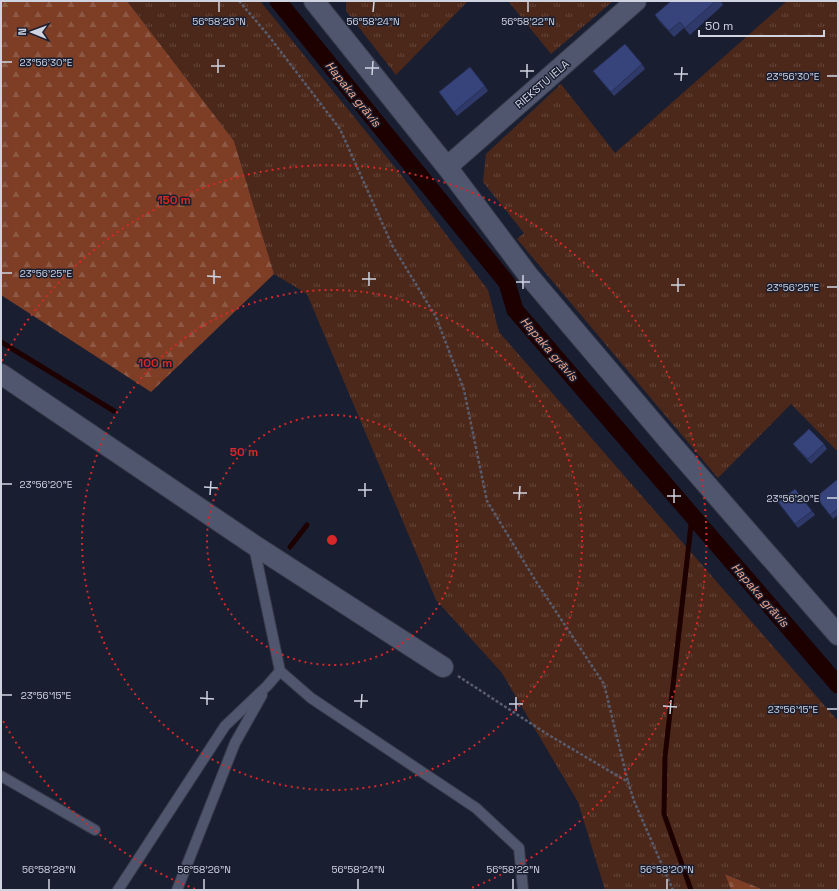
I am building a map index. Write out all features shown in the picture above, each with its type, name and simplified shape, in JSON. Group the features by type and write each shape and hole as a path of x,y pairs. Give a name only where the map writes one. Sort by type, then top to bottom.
{"street":[{"path":"314,1 447,167 528,275 667,439 838,635"},
{"name":"RIEKSTU IELA","path":"447,167 636,1"},
{"path":"1,374 254,545 443,667"}],"lane":[{"path":"254,545 280,671 311,698 476,808 519,848 523,890"},
{"path":"118,890 225,726 267,686 280,671"},
{"path":"177,890 235,743 267,686"},
{"path":"1,776 95,830"}],"path":[{"path":"239,1 268,35 340,129 392,245 436,317 464,390 487,501 537,583 604,684 634,801 673,890"},
{"path":"443,667 547,734 628,782"}],"green space":[{"path":"1,1 127,1 234,141 274,274 151,392 1,295"},
{"path":"127,1 260,1 402,176 488,290 499,332 838,721 838,890 764,890 726,874 731,890 605,890 578,802 502,673 436,600 307,294 274,274 234,141"},
{"path":"346,1 468,1 396,75 346,11"},
{"path":"508,1 613,1 551,54"},
{"path":"787,1 838,1 838,452 791,404 718,478 517,239 524,233 483,182 486,154 561,84 615,153"},
{"path":"725,874 764,890 731,890"}],"building":[{"path":"671,1 716,1 685,28 680,22 669,31 655,15"},
{"path":"625,44 642,64 611,92 593,71"},
{"path":"470,67 485,86 454,112 439,92"},
{"path":"809,429 824,444 808,459 793,444"},
{"path":"838,479 838,509 830,515 816,497"},
{"path":"795,489 812,511 795,524 778,502"}],"waterway":[{"name":"Hapaka grāvis","path":"278,1 507,283 515,310 838,685"},
{"path":"1,342 114,411"},
{"path":"691,890 664,814 665,757 692,516"},
{"path":"290,547 307,525"}]}
